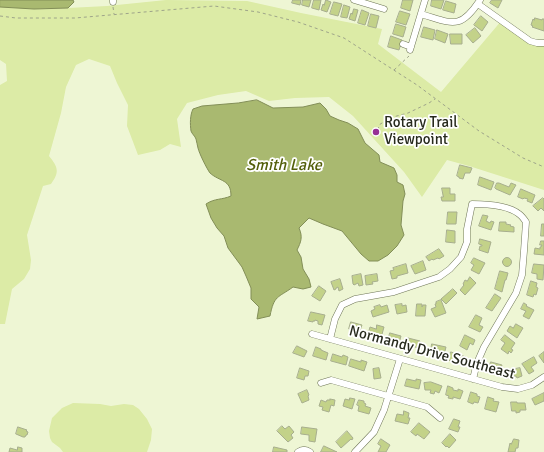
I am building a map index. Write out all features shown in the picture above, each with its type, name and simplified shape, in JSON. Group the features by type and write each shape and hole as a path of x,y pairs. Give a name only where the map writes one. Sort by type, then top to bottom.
{"street":[{"path":"354,0 384,9"},
{"path":"403,44 410,51 425,0"},
{"path":"421,14 448,22 456,22 465,19 479,2 530,41 544,43"},
{"path":"330,339 335,319 342,305 355,298 394,292 439,277 450,269 461,257 467,242 467,229 472,204 486,204 505,208 519,214 526,222 522,274 516,293 484,348 477,363 473,379"},
{"name":"Normandy Drive Southeast","path":"312,334 502,387 518,389 532,385 544,377"},
{"path":"355,452 374,432 384,410 400,358"},
{"path":"321,383 331,380 427,407 440,418"},
{"path":"298,452 308,450 310,452"}],"path":[{"path":"113,1 114,15"},
{"path":"0,16 16,18 75,18 214,6 258,12 298,22 344,38 417,85 479,131 523,158 544,167"},
{"path":"394,70 410,51"},
{"path":"378,130 379,125 382,122 408,113 435,99"}],"shaded area":[{"path":"166,0 247,1 382,29 378,44 441,92 502,20 530,41 544,43 544,190 447,160 422,197 404,172 353,116 329,97 295,98 269,101 246,91 218,95 187,103 177,119 181,147 170,144 160,150 138,155 127,126 128,105 110,66 89,59 76,65 66,87 61,113 49,156 56,167 57,173 51,184 43,186 27,235 31,260 30,269 24,279 12,289 5,324 0,324 0,85 7,81 6,64 0,60 0,4 48,9 107,6"},
{"path":"73,403 111,406 124,404 133,405 139,409 147,419 152,429 151,440 147,452 63,452 52,442 49,431 52,418 62,408"}],"water":[{"path":"0,0 73,0 74,2 68,8 34,9 0,7"},
{"name":"Smith Lake","path":"257,100 273,108 303,107 320,103 330,116 348,123 358,129 365,143 379,155 380,162 394,168 397,175 397,182 403,185 405,194 401,225 404,235 397,246 388,255 378,261 369,261 361,254 342,231 309,218 299,228 301,239 297,250 301,257 303,269 309,279 311,287 303,289 293,287 275,300 270,316 257,319 259,307 251,299 251,288 246,276 242,267 228,248 224,236 211,218 206,204 231,196 231,190 227,184 210,173 203,161 196,138 191,131 190,123 193,109 202,106"}],"building":[{"path":"293,0 301,0 300,5 292,3"},
{"path":"303,0 311,0 309,7 302,5"},
{"path":"314,0 321,0 319,10 312,8"},
{"path":"326,0 331,2 327,12 321,10"},
{"path":"403,0 413,0 410,11 401,8"},
{"path":"432,0 444,0 441,9 431,6"},
{"path":"492,0 502,0 498,8 490,3"},
{"path":"446,1 456,4 454,13 443,10"},
{"path":"334,2 342,4 338,16 330,14"},
{"path":"344,5 350,7 347,18 341,17"},
{"path":"354,9 358,10 355,21 349,19"},
{"path":"362,10 369,13 365,25 358,23"},
{"path":"400,11 410,14 406,25 396,22"},
{"path":"371,14 379,16 376,28 368,26"},
{"path":"481,16 488,22 482,31 474,25"},
{"path":"535,18 542,20 544,19 544,31 532,27 533,26 531,25 533,19 534,20"},
{"path":"396,24 406,27 403,37 393,34"},
{"path":"424,27 435,30 433,40 421,37"},
{"path":"475,28 481,36 473,43 466,35"},
{"path":"437,30 448,34 445,43 435,39"},
{"path":"450,34 462,34 462,44 451,44"},
{"path":"391,36 402,40 399,50 388,47"},
{"path":"460,165 472,168 470,173 465,173 463,179 457,176"},
{"path":"480,177 494,182 491,190 478,185"},
{"path":"497,183 509,187 511,183 516,185 510,195 496,189"},
{"path":"442,188 450,188 450,194 455,194 455,201 442,201"},
{"path":"521,189 535,195 532,203 527,201 528,199 518,197"},
{"path":"543,198 544,211 541,208 538,211 533,206"},
{"path":"448,212 457,212 456,224 447,224"},
{"path":"483,215 488,216 486,221 490,223 491,221 494,222 491,230 479,226"},
{"path":"500,222 506,222 506,224 514,227 514,232 499,231"},
{"path":"542,224 544,224 544,236 541,236"},
{"path":"447,230 455,231 455,243 446,242"},
{"path":"480,239 491,242 488,253 479,250 480,246 482,246 479,244"},
{"path":"541,241 544,241 544,255 534,254 535,248 540,249 542,245 540,245"},
{"path":"439,249 444,256 439,259 432,259 429,261 426,257"},
{"path":"474,258 485,263 479,274 471,270 474,265 471,263"},
{"path":"505,258 509,258 511,262 509,266 505,266 503,264 503,260"},
{"path":"423,261 426,270 415,274 411,266"},
{"path":"406,264 408,273 392,279 390,271 394,270 393,268"},
{"path":"534,264 544,265 543,280 537,279 537,274 532,273"},
{"path":"500,271 508,273 502,292 495,289"},
{"path":"361,274 363,285 359,286 358,283 354,285 352,276"},
{"path":"377,274 378,281 372,282 373,284 366,285 365,276"},
{"path":"470,277 476,283 465,295 460,290 464,285 465,280 467,281"},
{"path":"340,279 343,289 339,291 338,287 334,290 331,282"},
{"path":"531,281 537,283 536,287 538,288 536,295 534,294 533,297 527,295"},
{"path":"319,286 326,291 320,301 312,296"},
{"path":"453,289 457,293 446,304 441,299"},
{"path":"495,294 501,298 492,311 486,308"},
{"path":"441,300 446,313 435,317 431,309 436,307 436,302"},
{"path":"524,303 527,305 526,306 534,310 529,319 523,316 526,311 521,309"},
{"path":"402,304 402,306 406,305 407,312 397,314 395,305"},
{"path":"417,304 422,304 422,307 423,305 426,305 425,316 416,316"},
{"path":"380,305 381,307 387,305 389,312 373,317 371,311 375,309 374,307"},
{"path":"311,312 325,315 322,325 318,324 318,321 315,320 313,322 308,321"},
{"path":"476,315 482,318 479,325 483,327 480,332 469,327"},
{"path":"351,322 362,325 358,336 353,335 354,331 349,329"},
{"path":"516,324 523,328 517,338 507,331 510,326 513,328"},
{"path":"377,325 384,327 381,338 368,334 370,327 376,329"},
{"path":"390,333 401,336 398,347 393,345 394,343 388,341"},
{"path":"465,335 475,340 473,345 470,343 467,350 460,346"},
{"path":"505,335 515,343 511,349 513,350 511,353 509,351 508,354 501,349 505,343 501,340"},
{"path":"408,338 420,341 418,348 412,346 411,350 406,349"},
{"path":"432,344 446,347 443,359 437,357 438,352 431,351"},
{"path":"297,346 307,351 304,357 293,353"},
{"path":"316,347 328,353 326,360 313,356"},
{"path":"451,352 466,357 463,365 448,360"},
{"path":"544,352 544,363 539,356"},
{"path":"333,354 348,357 346,365 331,361"},
{"path":"534,357 537,363 531,367 534,371 529,374 522,364"},
{"path":"351,359 367,362 364,371 349,366"},
{"path":"491,362 502,365 499,376 488,370"},
{"path":"300,368 309,371 308,376 305,376 304,380 297,378"},
{"path":"379,368 381,378 374,379 373,369"},
{"path":"520,368 522,376 517,378 516,376 507,378 506,371"},
{"path":"407,379 416,381 416,379 421,380 419,389 405,386"},
{"path":"431,382 442,386 439,393 435,391 434,394 430,393 431,390 425,390 424,383"},
{"path":"448,386 453,388 453,390 458,391 458,389 463,391 460,399 453,397 453,399 448,398 449,396 446,395"},
{"path":"307,390 309,400 302,403 298,394"},
{"path":"471,392 480,397 478,403 474,402 473,404 468,402"},
{"path":"544,393 544,401 535,405 532,399"},
{"path":"488,397 494,399 493,401 499,402 496,412 485,409"},
{"path":"350,398 355,399 352,409 343,406 345,399 349,400"},
{"path":"330,399 335,400 334,406 331,405 329,412 322,410 323,407 319,406 321,400 326,402"},
{"path":"359,400 364,401 366,404 365,406 371,408 369,414 358,411 359,406 357,405"},
{"path":"511,402 525,403 526,410 520,410 520,412 516,413 516,411 512,411"},
{"path":"404,411 409,413 408,418 410,418 408,424 395,421 397,414 403,415"},
{"path":"454,419 460,421 458,432 449,429"},
{"path":"419,423 430,432 424,439 411,432"},
{"path":"282,426 285,429 289,426 294,432 291,435 293,438 288,442 277,431"},
{"path":"18,427 27,430 26,431 28,432 25,437 16,434"},
{"path":"302,427 317,429 315,442 309,441 309,435 301,434"},
{"path":"347,431 353,438 341,448 336,442"},
{"path":"450,434 456,440 449,448 442,443"},
{"path":"381,439 390,445 386,452 378,452 381,446 378,444"},
{"path":"514,439 519,440 518,448 516,448 515,452 508,452 510,443 511,444"},
{"path":"324,446 337,452 321,452"},
{"path":"18,447 22,448 22,452 9,452 10,448 17,450"},
{"path":"274,447 287,450 287,452 273,452"}],"place":[{"name":"Rotary Trail Viewpoint","path":"376,132"}]}
